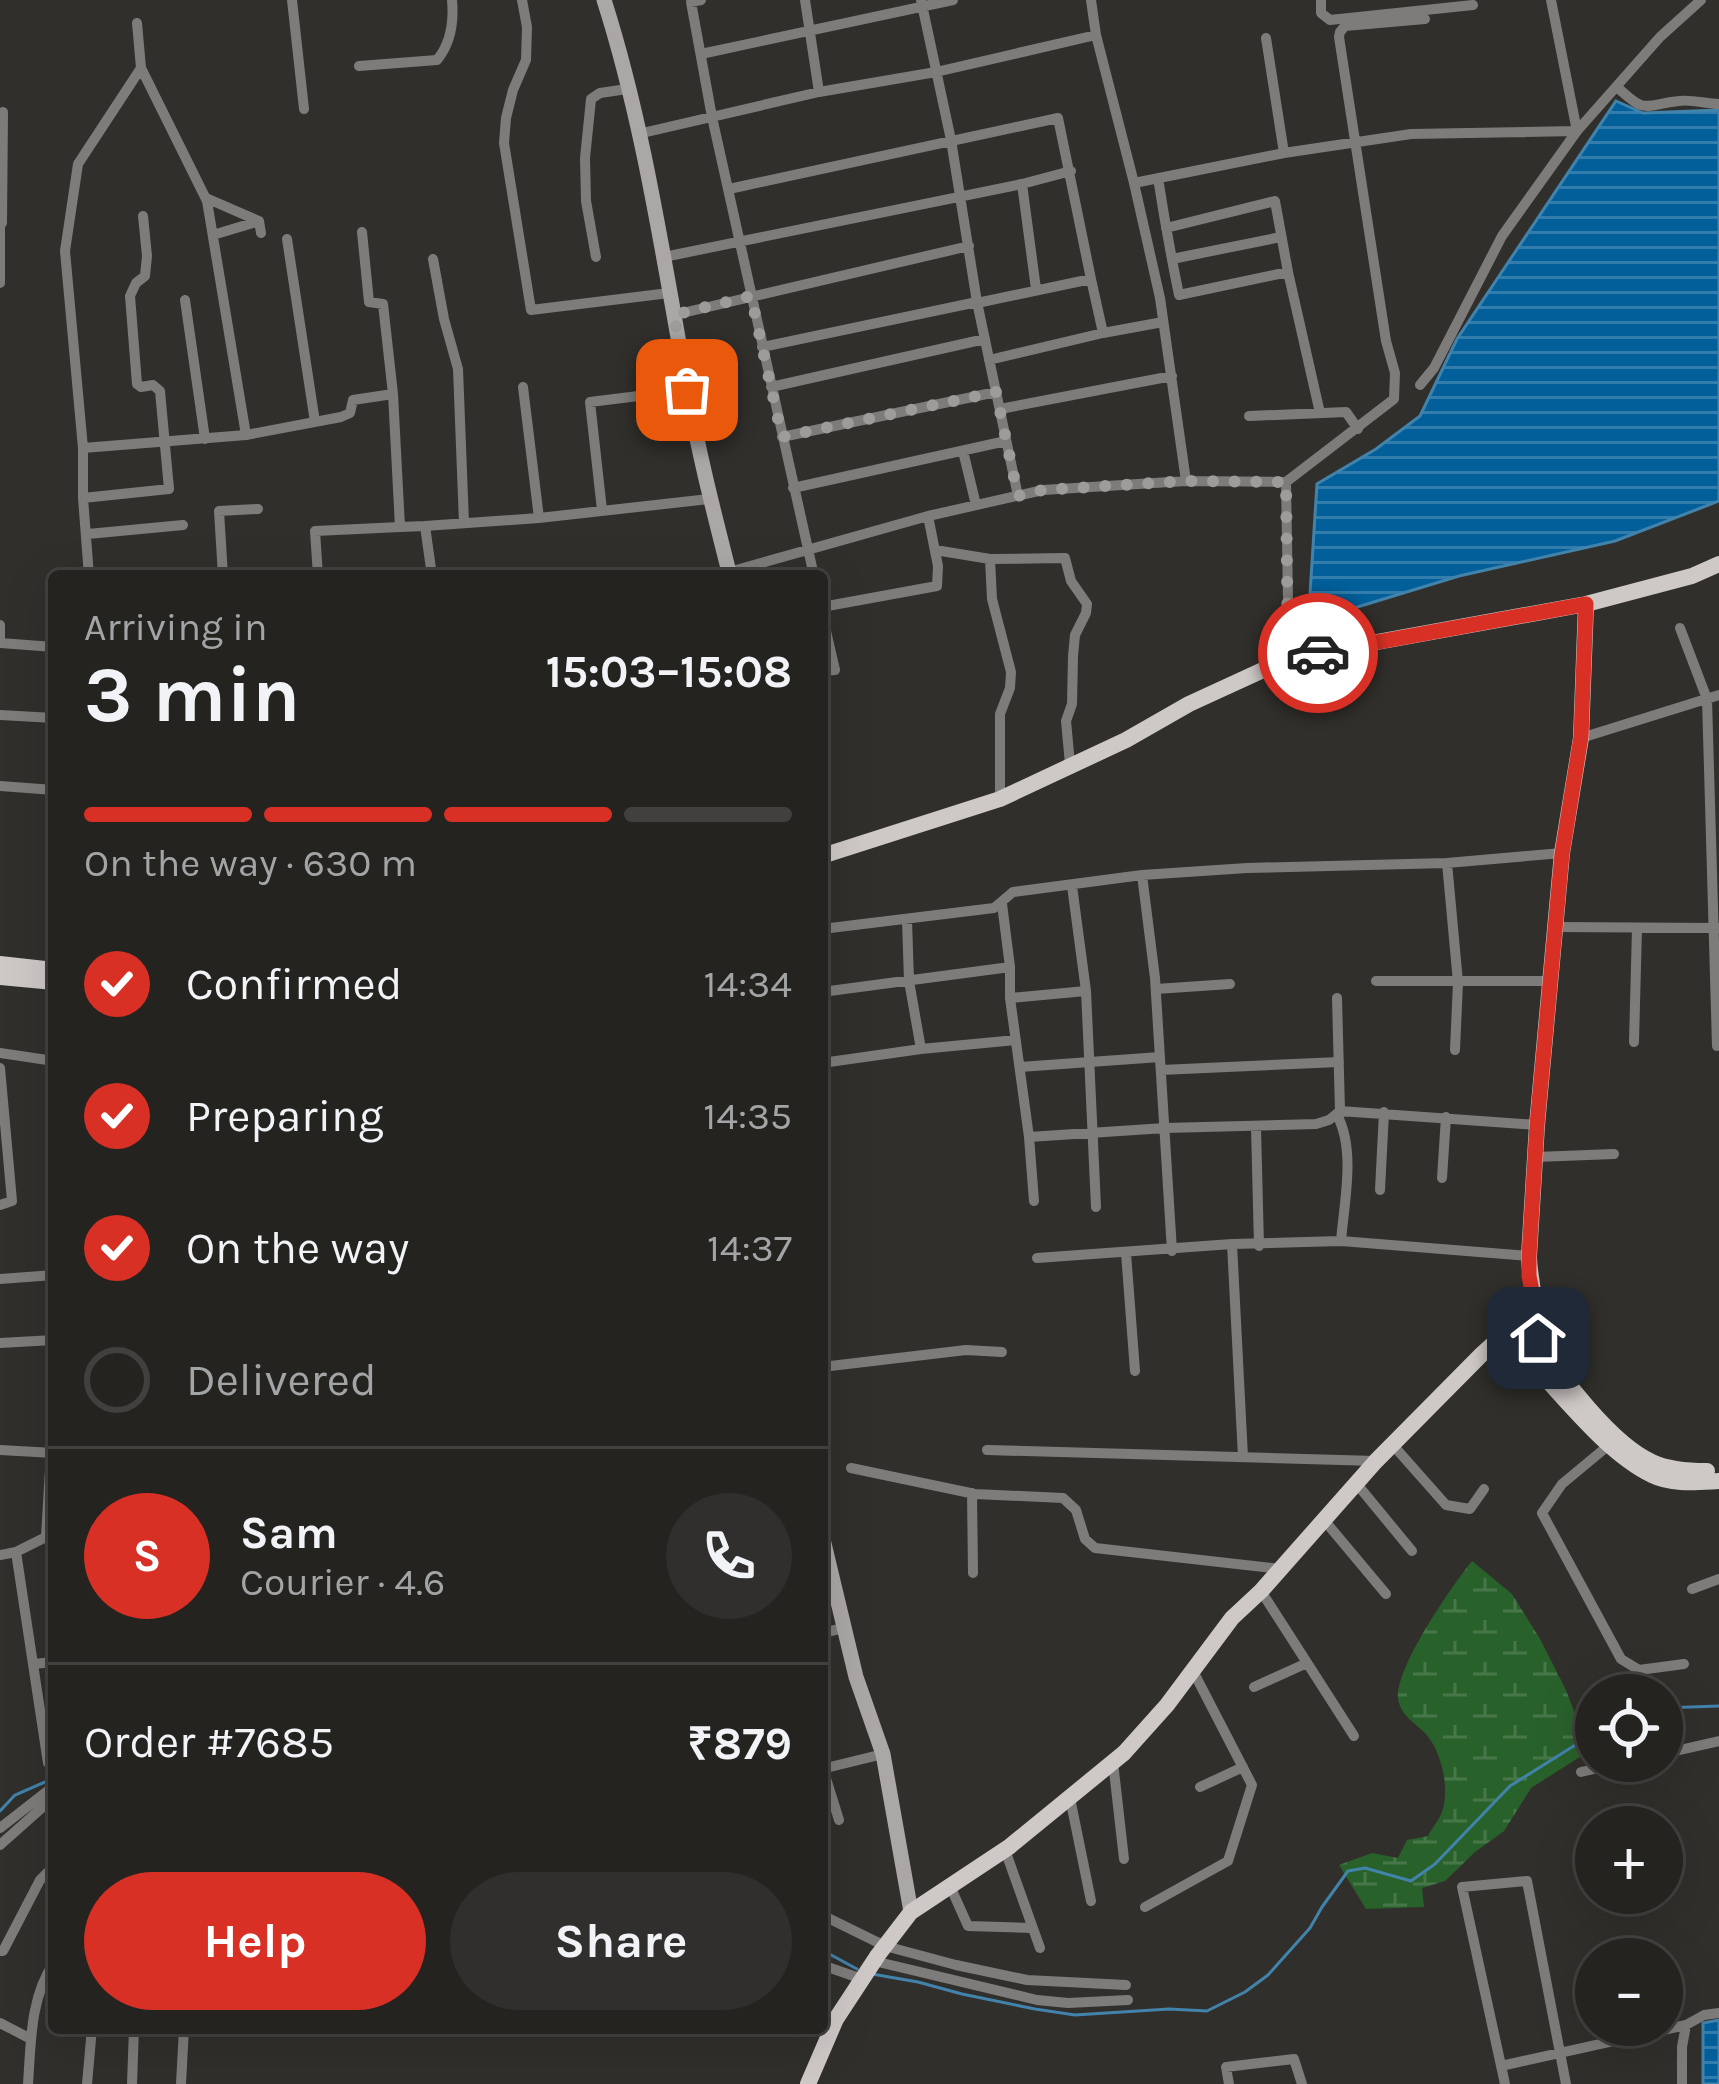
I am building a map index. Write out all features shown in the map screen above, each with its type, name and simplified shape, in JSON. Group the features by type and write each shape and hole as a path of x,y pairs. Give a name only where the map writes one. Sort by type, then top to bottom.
{"main road":[{"path":"828,854 1000,799 1288,658 1586,604 1692,576 1719,564"},
{"path":"808,2084 836,2019 911,1912 1005,1850 1113,1762 1167,1705 1232,1618 1262,1591 1392,1444 1493,1344 1541,1332 1541,1322 1526,1314 1520,1301 1529,1276 1537,1125 1562,854 1581,737 1586,604"},
{"path":"0,964 48,969"},
{"path":"0,977 48,981"},
{"path":"1526,1314 1513,1321 1525,1338 1626,1444 1652,1462 1687,1471 1719,1471"},
{"path":"1525,1338 1532,1364 1609,1444 1654,1477 1719,1481"}],"street":[{"path":"292,0 304,110"},
{"path":"358,66 437,60 446,49 452,0"},
{"path":"522,0 526,60 510,104 504,143 531,310 670,293"},
{"path":"604,0 638,134 709,499 728,570"},
{"path":"805,0 819,92"},
{"path":"701,54 953,0"},
{"path":"1091,0 1160,298 1186,481"},
{"path":"1321,0 1321,14 1330,20 1436,5 1473,5"},
{"path":"1551,0 1576,131"},
{"path":"1420,386 1434,368 1502,236 1576,131 1660,37 1701,0"},
{"path":"694,1 712,117 813,570"},
{"path":"922,3 1018,496"},
{"path":"742,570 928,516 1043,490 1186,481 1286,482 1358,429 1394,399 1395,373 1340,32 1345,26 1425,19"},
{"path":"137,23 141,68 206,198 246,435"},
{"path":"638,134 1096,35"},
{"path":"1266,38 1284,153"},
{"path":"89,570 65,251 78,164 141,68"},
{"path":"1617,87 1641,106 1653,108 1680,100 1719,104"},
{"path":"596,257 586,201 591,99 627,89"},
{"path":"0,283 3,112"},
{"path":"729,189 1058,118 1103,333"},
{"path":"1134,183 1411,134 1576,131"},
{"path":"664,257 1071,171"},
{"path":"1158,178 1179,295"},
{"path":"1022,184 1036,289"},
{"path":"206,198 260,227 213,236"},
{"path":"1166,229 1275,201 1320,412"},
{"path":"82,498 170,489 160,391 153,385 137,384 130,296 145,276 143,216"},
{"path":"362,232 370,302 383,304 400,526"},
{"path":"1172,259 1281,237"},
{"path":"287,239 315,422"},
{"path":"674,315 969,246"},
{"path":"433,259 458,369 464,523"},
{"path":"1160,298 1288,272"},
{"path":"762,347 1091,279"},
{"path":"185,300 205,439"},
{"path":"989,360 1163,322"},
{"path":"771,387 985,339"},
{"path":"1000,409 1172,376"},
{"path":"523,387 539,518"},
{"path":"602,510 590,402 687,390"},
{"path":"782,437 996,392"},
{"path":"83,448 246,435 350,413 353,400 393,394"},
{"path":"1249,416 1346,412 1358,429"},
{"path":"793,488 1006,441"},
{"path":"963,451 976,505"},
{"path":"1286,482 1288,658"},
{"path":"318,570 315,531 539,518 709,499"},
{"path":"223,570 219,511 258,508"},
{"path":"828,609 937,586 928,516"},
{"path":"88,534 183,525"},
{"path":"425,526 431,570"},
{"path":"934,550 989,559 1064,558 1071,581 1087,604 1072,656 1072,704 1066,721 1070,764"},
{"path":"989,559 992,599 1011,672 1000,714 1000,799"},
{"path":"0,625 0,643 48,647"},
{"path":"1680,628 1713,697 1717,1046"},
{"path":"828,638 835,670 828,671"},
{"path":"1581,737 1713,697"},
{"path":"0,716 48,718"},
{"path":"0,786 48,790"},
{"path":"1034,1201 1010,998 1002,904 1006,896 1142,875 1562,854"},
{"path":"1447,863 1458,982 1455,1050"},
{"path":"1142,875 1156,988 1172,1251"},
{"path":"1072,886 1086,991 1096,1207"},
{"path":"828,927 1002,904"},
{"path":"907,920 908,981 921,1049"},
{"path":"1556,927 1717,928"},
{"path":"1634,1042 1637,928"},
{"path":"828,991 1010,967"},
{"path":"1376,981 1551,981"},
{"path":"1156,988 1230,984"},
{"path":"1010,998 1086,991"},
{"path":"1337,998 1338,1113 1344,1128 1346,1170 1341,1241"},
{"path":"828,1062 1016,1040"},
{"path":"0,1053 48,1060"},
{"path":"1020,1067 1091,1062 1339,1062"},
{"path":"0,1068 12,1201 0,1205"},
{"path":"1029,1137 1316,1124 1338,1113 1384,1112 1537,1125"},
{"path":"1380,1190 1384,1112"},
{"path":"1442,1178 1446,1117"},
{"path":"1256,1127 1259,1246"},
{"path":"1536,1156 1614,1154"},
{"path":"1037,1258 1341,1241 1529,1256"},
{"path":"1232,1244 1243,1457"},
{"path":"1126,1253 1135,1371"},
{"path":"0,1279 48,1275"},
{"path":"0,1343 48,1340"},
{"path":"828,1366 966,1350 1002,1352"},
{"path":"1392,1444 1446,1505 1470,1509 1484,1490"},
{"path":"1609,1444 1562,1484 1543,1513 1621,1659 1639,1670 1684,1664"},
{"path":"0,1450 48,1453"},
{"path":"986,1450 1376,1461"},
{"path":"851,1468 972,1493 1063,1498 1076,1510 1084,1539 1095,1548 1281,1569"},
{"path":"1356,1483 1412,1551"},
{"path":"972,1493 973,1573"},
{"path":"1324,1520 1386,1594"},
{"path":"0,1555 48,1535"},
{"path":"16,1552 48,1763"},
{"path":"828,1560 856,1677 883,1754 911,1912"},
{"path":"1692,1589 1719,1579"},
{"path":"1262,1591 1354,1736"},
{"path":"828,1632 844,1628"},
{"path":"33,1664 48,1663"},
{"path":"1255,1687 1307,1663"},
{"path":"1145,1907 1228,1861 1252,1784 1192,1669"},
{"path":"1683,1749 1719,1741"},
{"path":"828,1768 883,1754"},
{"path":"1113,1762 1124,1859"},
{"path":"1200,1787 1243,1766"},
{"path":"828,1785 839,1820"},
{"path":"0,1828 48,1791"},
{"path":"1070,1798 1091,1901"},
{"path":"0,1846 48,1802"},
{"path":"1005,1850 1040,1948"},
{"path":"0,1951 48,1872"},
{"path":"1505,2084 1462,1887 1527,1881 1566,2084"},
{"path":"950,1886 968,1926 1033,1928"},
{"path":"828,1920 873,1963 1037,2000 1128,2000"},
{"path":"828,1965 956,1965 1027,1980 1126,1985"},
{"path":"28,2084 40,1982 48,1971"},
{"path":"1501,2066 1686,2025 1719,2012"},
{"path":"0,2023 31,2039"},
{"path":"1682,2084 1686,2025"},
{"path":"87,2084 91,2034"},
{"path":"132,2084 134,2034"},
{"path":"181,2084 184,2034"},
{"path":"1229,2084 1226,2067 1294,2059 1302,2084"}],"green space":[{"path":"1472,1561 1512,1594 1566,1690 1575,1714 1575,1760 1531,1788 1504,1831 1445,1881 1422,1888 1424,1907 1366,1909 1339,1865 1372,1853 1398,1858 1407,1840 1428,1836 1442,1812 1445,1782 1440,1760 1398,1698 1415,1647"}],"water":[{"path":"1616,101 1643,113 1719,110 1719,501 1615,541 1459,576 1328,616 1310,594 1317,484 1420,416 1457,339"},
{"path":"1719,2020 1719,2084 1703,2084 1703,2023"}],"waterway":[{"path":"1683,1707 1719,1706"},
{"path":"872,1974 1075,2015 1207,2011 1268,1975 1310,1928 1348,1871 1365,1868 1411,1881 1435,1864 1510,1786 1575,1745"},
{"path":"0,1811 15,1795 48,1781"},
{"path":"828,1953 857,1969"}],"way so far":[{"path":"687,390 674,315 751,296 782,437 996,392 1018,496 1043,490 1186,481 1286,482 1288,658 1318,653"}],"route":[{"path":"1318,653 1586,604 1581,737 1562,854 1537,1125 1529,1276 1533,1313 1542,1327 1538,1338"}]}
